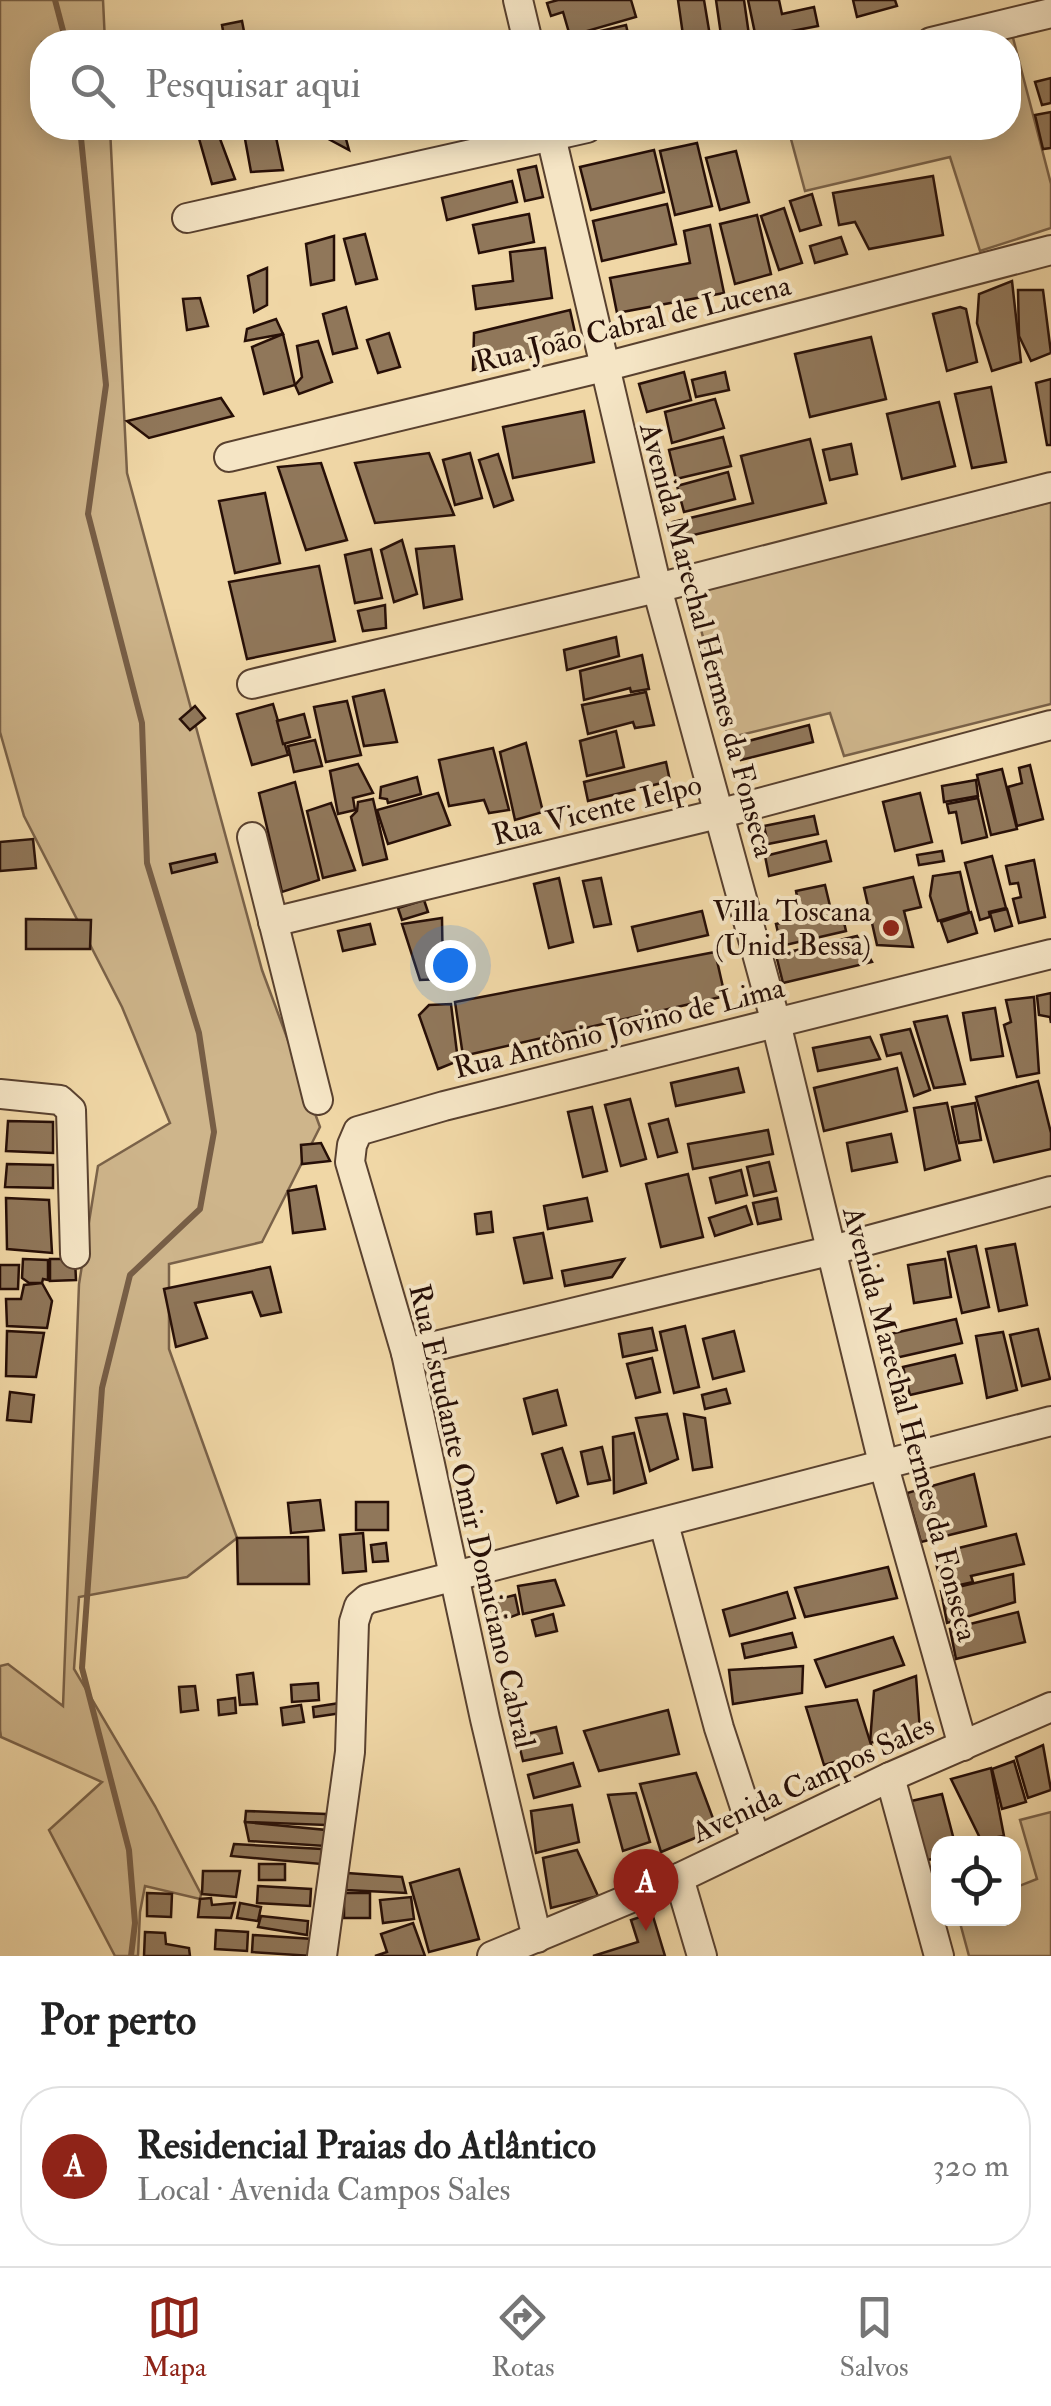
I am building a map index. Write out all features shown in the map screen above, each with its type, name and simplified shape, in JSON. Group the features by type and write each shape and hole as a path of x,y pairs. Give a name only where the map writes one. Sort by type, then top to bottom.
{"street":[{"path":"518,0 525,30"},
{"path":"981,30 1051,13"},
{"path":"187,218 516,140"},
{"name":"Avenida Marechal Hermes da Fonseca","path":"552,140 657,588 776,1023 883,1463 963,1746"},
{"name":"Rua João Cabral de Lucena","path":"230,457 604,367 1051,250"},
{"path":"252,684 657,588 1051,487"},
{"name":"Rua Vicente Ielpo","path":"273,922 718,814 1051,725"},
{"path":"252,837 318,1100"},
{"name":"Rua Antônio Jovino de Lima","path":"378,1124 1051,954"},
{"path":"0,1094 60,1100 71,1110 75,1254"},
{"name":"Rua Estudante Omir Domiciano Cabral","path":"378,1124 358,1131 350,1162 406,1353 537,1938"},
{"path":"406,1353 829,1251 1051,1190"},
{"path":"322,1956 350,1752 354,1622 359,1606 367,1599 1051,1420"},
{"path":"664,1524 719,1728 756,1840"},
{"name":"Avenida Campos Sales","path":"492,1956 678,1878 890,1777 1051,1708"},
{"path":"890,1777 939,1956"},
{"path":"678,1878 702,1956"}],"shaded area":[{"path":"0,0 103,0 104,30 30,30 30,140 111,140 127,473 262,970 320,1127 262,1242 169,1264 169,1349 237,1538 187,1577 79,1597 74,1669 155,1806 201,1894 200,1899 145,1886 138,1956 115,1956 49,1830 102,1782 1,1737 0,1666 8,1664 63,1706 79,1284 98,1166 170,1123 122,1007 24,816 0,732"},
{"path":"1021,69 1051,184 1051,228 980,251 950,157 805,191 791,140 1021,140"},
{"path":"1051,502 1051,704 844,756 830,713 728,738 692,593"},
{"path":"1051,1812 1051,1956 969,1956 961,1926 1021,1926 1021,1885 1037,1879 1020,1820"}],"building":[{"path":"631,0 636,17 591,30 568,30 563,12 551,16 547,3"},
{"path":"678,0 704,0 709,30 682,30"},
{"path":"716,0 744,0 748,30 720,30"},
{"path":"748,0 779,0 782,14 814,7 818,26 754,30"},
{"path":"853,0 895,0 897,6 857,17"},
{"path":"242,21 244,30 223,30 222,25"},
{"path":"1051,78 1051,103 1042,105 1035,82"},
{"path":"1051,112 1051,148 1043,149 1035,115"},
{"path":"199,140 220,140 235,179 212,184"},
{"path":"245,140 277,140 283,170 251,172"},
{"path":"330,140 346,140 349,150"},
{"path":"697,143 712,206 675,215 660,151"},
{"path":"654,150 664,192 591,210 580,167"},
{"path":"736,151 749,202 720,210 706,158"},
{"path":"536,166 543,197 525,201 518,170"},
{"path":"933,176 943,235 869,249 855,222 839,225 833,193"},
{"path":"512,181 517,202 447,220 442,198"},
{"path":"812,194 821,225 800,231 790,201"},
{"path":"667,204 676,244 602,261 593,221"},
{"path":"784,208 802,263 779,270 761,216"},
{"path":"529,214 534,242 479,253 473,225"},
{"path":"757,215 771,274 735,284 720,224"},
{"path":"710,225 724,293 617,313 610,278 690,263 684,231"},
{"path":"365,234 377,279 356,284 344,239"},
{"path":"334,236 334,280 311,285 306,244"},
{"path":"841,237 847,254 815,263 810,246"},
{"path":"545,248 552,298 476,309 473,286 513,281 510,252"},
{"path":"267,268 267,305 254,312 248,276"},
{"path":"1012,281 1021,362 992,371 977,323 979,294"},
{"path":"1018,290 1043,290 1051,353 1031,361 1019,336"},
{"path":"200,298 208,326 187,330 183,299"},
{"path":"346,307 357,348 333,354 323,314"},
{"path":"966,309 977,362 947,371 933,314"},
{"path":"570,310 578,346 473,370 474,333"},
{"path":"276,319 283,334 245,341 247,329"},
{"path":"389,333 400,367 378,373 367,340"},
{"path":"283,334 295,385 264,394 252,347"},
{"path":"871,337 886,399 810,417 795,354"},
{"path":"318,341 332,382 299,394 295,385 302,377 297,346"},
{"path":"684,372 691,400 647,412 639,384"},
{"path":"725,372 729,390 696,397 692,380"},
{"path":"1051,379 1051,445 1047,445 1036,383"},
{"path":"991,387 1006,462 972,468 955,394"},
{"path":"221,398 233,416 149,438 127,421"},
{"path":"715,399 724,428 672,443 665,412"},
{"path":"939,402 955,466 902,479 887,414"},
{"path":"584,411 594,462 513,478 503,427"},
{"path":"723,437 731,466 676,479 669,450"},
{"path":"810,439 826,503 677,539 673,522 753,503 741,456"},
{"path":"851,444 857,474 830,480 823,450"},
{"path":"429,453 454,515 375,523 355,463"},
{"path":"470,453 482,498 455,505 443,460"},
{"path":"498,454 513,500 494,507 479,460"},
{"path":"321,463 347,540 306,550 278,467"},
{"path":"728,472 735,499 684,512 677,486"},
{"path":"265,493 280,563 235,573 219,501"},
{"path":"402,540 417,594 394,602 381,550"},
{"path":"454,546 462,599 424,608 416,549"},
{"path":"371,549 382,598 355,603 345,555"},
{"path":"319,566 335,641 247,659 229,582"},
{"path":"385,605 386,628 363,631 358,611"},
{"path":"616,637 619,656 567,670 564,650"},
{"path":"642,655 649,689 631,692 630,688 584,700 580,671"},
{"path":"384,690 397,742 364,746 353,697"},
{"path":"646,692 654,725 635,728 633,722 588,734 582,705"},
{"path":"347,701 361,755 326,762 314,707"},
{"path":"273,704 288,755 252,765 237,714"},
{"path":"195,706 205,718 190,730 180,719"},
{"path":"304,714 310,737 283,744 277,721"},
{"path":"809,725 813,742 741,760 737,744"},
{"path":"616,731 624,767 587,776 580,741"},
{"path":"315,740 322,766 294,772 288,746"},
{"path":"526,743 543,812 515,820 500,752"},
{"path":"493,748 509,810 489,813 484,800 449,806 439,760"},
{"path":"666,762 670,781 588,801 584,782"},
{"path":"358,764 373,793 353,798 355,810 338,814 330,771"},
{"path":"1030,765 1043,819 1017,826 1008,787 1022,783 1019,768"},
{"path":"1002,769 1017,829 991,835 977,775"},
{"path":"417,777 421,794 388,803 380,798 381,787"},
{"path":"976,780 978,796 944,802 942,786"},
{"path":"295,782 319,880 282,892 259,793"},
{"path":"438,793 450,825 388,844 377,810"},
{"path":"920,793 932,842 895,851 883,802"},
{"path":"978,798 987,837 962,843 956,812 949,813 947,804"},
{"path":"373,799 387,859 363,865 351,817 358,802"},
{"path":"331,803 355,870 323,878 307,811"},
{"path":"814,816 818,834 768,844 764,826"},
{"path":"33,839 36,868 0,871 0,842"},
{"path":"826,841 831,861 769,876 765,856"},
{"path":"942,851 944,861 919,865 917,855"},
{"path":"215,854 217,862 172,873 170,864"},
{"path":"992,856 1006,908 989,912 990,917 980,920 965,863"},
{"path":"1034,860 1045,917 1019,923 1013,899 1021,897 1018,883 1010,884 1006,866"},
{"path":"960,872 969,912 938,921 930,896 933,876"},
{"name":"Villa Toscana (Unid. Bessa)","path":"913,877 921,907 904,911 913,947 877,945 864,888"},
{"path":"559,878 573,942 549,948 534,884"},
{"path":"601,878 611,924 594,927 583,881"},
{"path":"825,885 830,906 800,912 796,891"},
{"path":"424,900 428,912 402,920 398,908"},
{"path":"841,909 846,931 781,946 776,924"},
{"path":"1007,909 1012,926 995,931 990,913"},
{"path":"702,911 708,935 638,951 632,927"},
{"path":"971,912 977,933 948,942 941,922"},
{"path":"442,918 443,979 420,980 402,924"},
{"path":"26,919 91,920 90,949 26,949"},
{"path":"370,924 375,944 343,951 338,931"},
{"path":"857,936 872,962 783,983 776,955"},
{"path":"715,952 725,996 463,1056 455,1002"},
{"path":"1051,993 1051,1023 1050,1017 1039,1015 1037,996"},
{"path":"1034,997 1039,1073 1017,1077 1004,1025 1011,1022 1006,1000"},
{"path":"451,1004 458,1061 438,1069 419,1015 429,1005"},
{"path":"995,1008 1003,1056 971,1060 963,1013"},
{"path":"947,1016 965,1084 934,1088 914,1022"},
{"path":"910,1029 930,1090 914,1096 901,1053 887,1056 881,1035"},
{"path":"870,1037 880,1059 818,1071 813,1048"},
{"path":"738,1068 744,1092 676,1106 671,1083"},
{"path":"897,1068 907,1111 824,1131 814,1088"},
{"path":"1038,1081 1051,1133 1051,1149 994,1162 976,1097"},
{"path":"630,1099 646,1159 621,1166 605,1105"},
{"path":"947,1103 960,1160 925,1170 914,1108"},
{"path":"975,1103 981,1140 959,1143 952,1107"},
{"path":"592,1107 607,1171 583,1177 568,1112"},
{"path":"668,1119 677,1152 658,1157 649,1124"},
{"path":"8,1121 53,1122 53,1153 6,1151"},
{"path":"768,1130 773,1154 693,1169 688,1144"},
{"path":"891,1134 897,1162 852,1171 847,1143"},
{"path":"321,1143 330,1161 302,1164 301,1145"},
{"path":"769,1162 776,1191 754,1196 747,1167"},
{"path":"7,1164 53,1165 53,1188 5,1187"},
{"path":"741,1170 747,1195 716,1203 710,1178"},
{"path":"688,1174 703,1237 661,1247 646,1184"},
{"path":"316,1186 325,1229 293,1233 288,1191"},
{"path":"6,1198 49,1200 52,1253 7,1249"},
{"path":"587,1198 592,1221 548,1229 544,1206"},
{"path":"777,1198 781,1219 758,1224 753,1203"},
{"path":"746,1206 752,1224 715,1236 709,1218"},
{"path":"491,1212 493,1232 477,1234 475,1214"},
{"path":"543,1233 552,1278 524,1283 514,1238"},
{"path":"1015,1244 1027,1305 999,1311 986,1249"},
{"path":"976,1246 989,1307 962,1313 948,1252"},
{"path":"23,1259 48,1260 48,1280 29,1283 22,1278"},
{"path":"50,1259 75,1259 76,1280 50,1281"},
{"path":"624,1259 612,1277 565,1286 562,1271"},
{"path":"945,1259 951,1297 914,1303 908,1265"},
{"path":"0,1265 19,1265 18,1289 0,1289"},
{"path":"270,1267 281,1312 261,1316 252,1292 195,1303 207,1338 176,1347 164,1289"},
{"path":"42,1283 52,1301 47,1328 7,1326 6,1299 21,1299 24,1285"},
{"path":"956,1319 962,1343 882,1361 877,1337"},
{"path":"685,1326 699,1387 674,1393 660,1332"},
{"path":"652,1328 657,1350 623,1357 619,1334"},
{"path":"1038,1329 1050,1379 1022,1386 1010,1335"},
{"path":"7,1331 44,1333 36,1377 6,1376"},
{"path":"734,1331 744,1371 713,1379 703,1339"},
{"path":"1003,1332 1017,1390 987,1398 976,1336"},
{"path":"955,1355 962,1383 910,1395 903,1367"},
{"path":"652,1358 660,1392 636,1398 627,1364"},
{"path":"726,1389 730,1403 705,1409 702,1395"},
{"path":"557,1390 566,1425 533,1434 524,1399"},
{"path":"10,1392 34,1395 31,1422 7,1420"},
{"path":"667,1414 678,1459 650,1471 636,1418"},
{"path":"684,1414 705,1418 712,1467 693,1470"},
{"path":"634,1433 646,1483 614,1493 613,1437"},
{"path":"602,1447 610,1480 588,1484 581,1452"},
{"path":"562,1448 578,1496 557,1503 542,1454"},
{"path":"974,1474 986,1526 921,1542 907,1493"},
{"path":"320,1500 324,1530 291,1533 288,1503"},
{"path":"356,1502 388,1502 388,1530 356,1530"},
{"path":"363,1533 366,1571 343,1573 340,1535"},
{"path":"1016,1534 1024,1564 971,1576 973,1582 942,1589 934,1554"},
{"path":"308,1537 309,1584 238,1584 237,1538"},
{"path":"386,1543 388,1561 373,1562 371,1545"},
{"path":"888,1567 897,1598 805,1617 795,1588"},
{"path":"1013,1574 1015,1602 947,1623 941,1591"},
{"path":"555,1580 564,1605 523,1614 518,1586"},
{"path":"787,1592 795,1618 730,1636 723,1610"},
{"path":"515,1595 519,1614 489,1625 484,1603"},
{"path":"1018,1612 1025,1642 956,1659 950,1629"},
{"path":"553,1614 557,1631 536,1636 532,1620"},
{"path":"792,1633 796,1647 745,1658 742,1644"},
{"path":"893,1637 904,1665 826,1687 815,1660"},
{"path":"803,1666 802,1693 733,1704 729,1670"},
{"path":"253,1673 257,1704 240,1705 237,1675"},
{"path":"916,1676 920,1731 870,1743 874,1691"},
{"path":"318,1683 319,1700 292,1702 291,1685"},
{"path":"195,1686 198,1710 181,1712 179,1687"},
{"path":"235,1698 236,1713 219,1715 218,1700"},
{"path":"857,1700 873,1751 824,1765 806,1707"},
{"path":"340,1703 342,1713 314,1717 313,1707"},
{"path":"301,1705 304,1722 283,1725 281,1708"},
{"path":"668,1710 679,1754 599,1771 584,1731"},
{"path":"556,1727 562,1753 523,1761 517,1736"},
{"path":"1043,1745 1051,1790 1028,1798 1016,1757"},
{"path":"1014,1761 1026,1802 1002,1809 992,1769"},
{"path":"573,1763 580,1786 534,1798 528,1775"},
{"path":"991,1768 1004,1836 979,1836 951,1779"},
{"path":"696,1773 717,1829 661,1852 640,1784"},
{"path":"636,1793 650,1842 623,1851 608,1795"},
{"path":"942,1794 953,1836 931,1836 931,1859 922,1861 907,1802"},
{"path":"572,1805 579,1842 536,1853 531,1811"},
{"path":"246,1811 326,1814 326,1825 245,1822"},
{"path":"245,1822 326,1830 325,1846 249,1841"},
{"path":"234,1844 322,1849 321,1864 231,1856"},
{"path":"577,1850 598,1896 551,1908 543,1858"},
{"path":"259,1864 285,1864 285,1880 259,1880"},
{"path":"459,1869 479,1939 429,1952 410,1883"},
{"path":"203,1871 240,1871 236,1897 202,1894"},
{"path":"347,1873 402,1877 406,1893 346,1890"},
{"path":"258,1886 311,1889 310,1906 257,1903"},
{"path":"147,1893 172,1894 171,1917 147,1916"},
{"path":"344,1893 370,1893 370,1918 344,1918"},
{"path":"411,1897 414,1919 383,1923 380,1900"},
{"path":"211,1898 212,1905 235,1903 231,1918 198,1917 200,1899"},
{"path":"240,1903 261,1907 258,1921 237,1918"},
{"path":"652,1913 665,1956 593,1956 638,1942 631,1920"},
{"path":"261,1916 308,1921 307,1935 258,1927"},
{"path":"413,1923 425,1956 375,1956 387,1952 381,1934"},
{"path":"216,1930 248,1932 247,1951 215,1949"},
{"path":"145,1932 165,1933 166,1944 189,1948 190,1956 144,1956"},
{"path":"253,1935 313,1939 312,1956 252,1952"}],"waterway":[{"path":"55,0 63,30"},
{"path":"81,140 106,385 88,514 142,723 147,863 199,1033 214,1132 200,1209 130,1275 102,1388 82,1668 129,1850 135,1923 131,1956"}],"place":[{"name":"Villa Toscana (Unid. Bessa)","path":"891,928"},
{"name":"Residencial Praias do Atlântico","path":"646,1931"}]}
